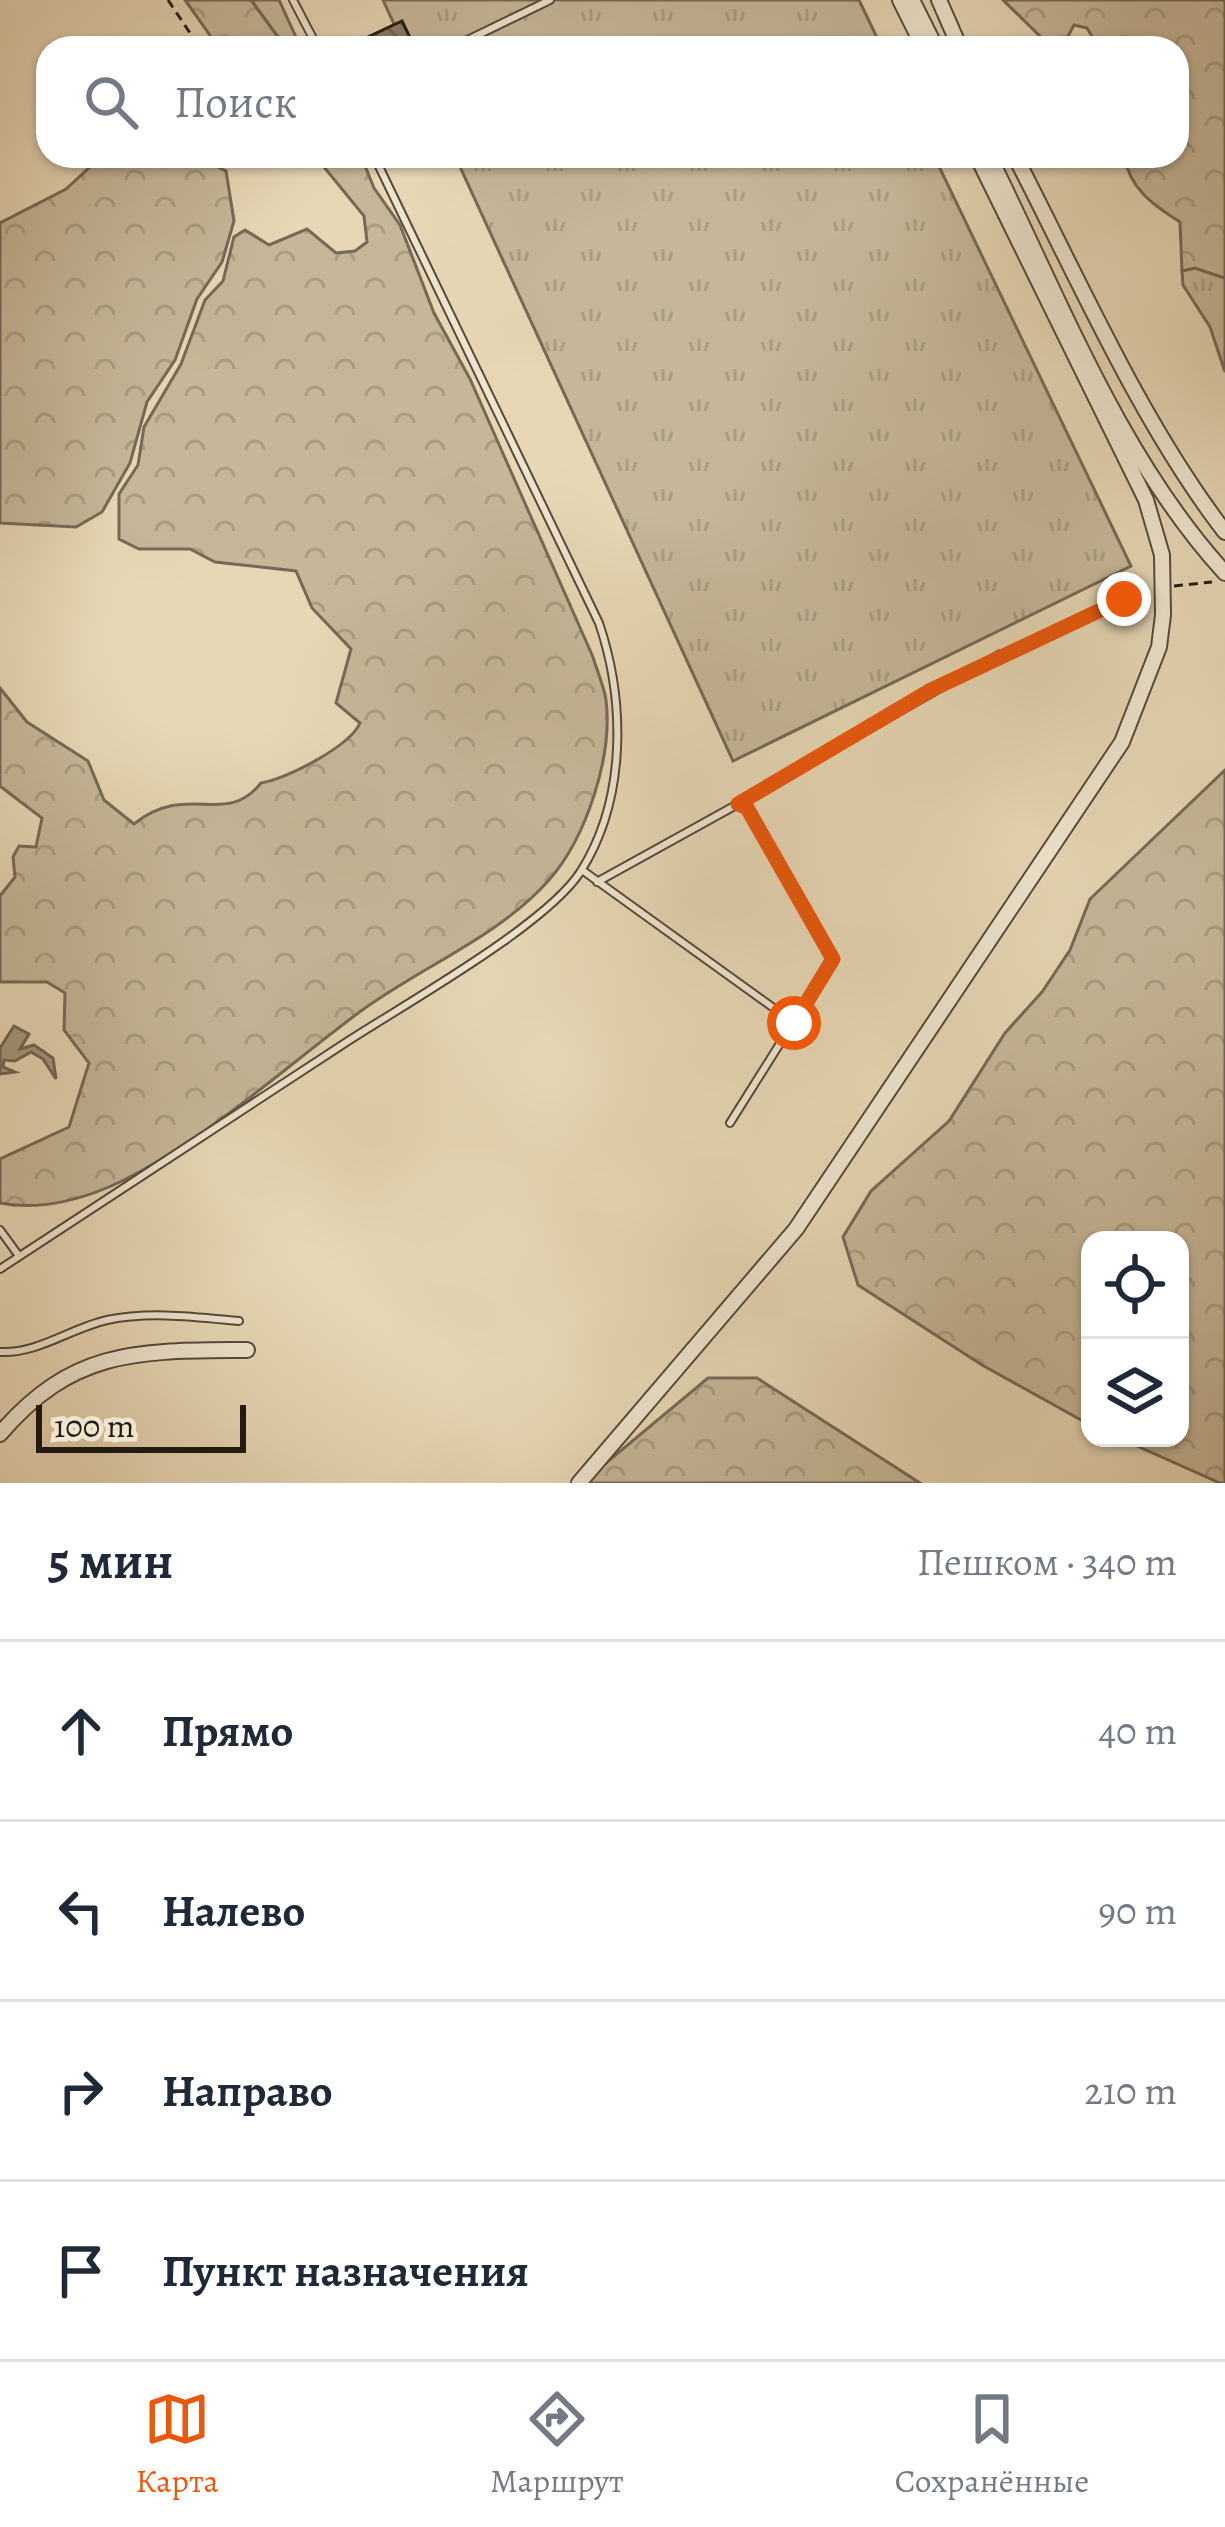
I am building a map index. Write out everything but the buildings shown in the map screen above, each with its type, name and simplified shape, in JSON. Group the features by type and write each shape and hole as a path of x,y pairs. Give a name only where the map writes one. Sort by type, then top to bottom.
{"street":[{"path":"900,0 918,36"},
{"path":"912,0 930,36"},
{"path":"938,0 954,36"},
{"path":"579,1483 796,1229 1122,742 1160,647 1162,555 1147,500 983,168"},
{"path":"995,168 1121,423 1156,483 1225,576"},
{"path":"1021,168 1149,412 1197,496 1225,532"},
{"path":"0,1434 38,1394 93,1363 134,1353 247,1350"}],"lane":[{"path":"293,0 312,36"},
{"path":"476,36 550,0"},
{"path":"0,1269 459,970 530,918 581,870 607,802 619,700 611,658 572,562 380,168"},
{"path":"597,881 1000,654"},
{"path":"730,1123 833,959 747,808 738,804"},
{"path":"581,870 794,1023"},
{"path":"0,1230 19,1256"},
{"path":"0,1352 29,1350 109,1319 174,1316 239,1321"}],"path":[{"path":"168,0 192,36"},
{"path":"1000,654 1124,599 1225,576"}],"green space":[{"path":"185,0 251,0 277,36 210,36"},
{"path":"251,0 279,0 296,36 277,36"},
{"path":"383,0 859,0 876,36 400,36"},
{"path":"1003,0 1225,0 1225,278 1195,268 1182,271 1180,222 1137,187 1127,168 1189,168 1189,36 1092,36 1087,28 1074,25 1068,36 1040,36"},
{"path":"89,168 220,168 226,171 234,221 222,262 197,299 175,360 147,402 130,463 102,512 76,527 0,523 0,223 66,189"},
{"path":"325,168 366,168 400,225 434,313 470,379 593,657 605,695 607,722 594,796 562,863 529,900 361,1011 187,1143 124,1180 79,1198 47,1204 0,1203 0,1159 69,1127 89,1063 64,1030 65,993 47,982 0,982 0,896 15,877 13,857 19,846 36,847 42,818 0,786 0,688 27,722 88,761 104,800 134,824 172,806 234,802 261,783 331,751 354,732 360,723 336,703 351,649 312,608 296,571 215,562 190,549 139,549 119,539 119,494 138,465 144,427 181,364 205,300 223,281 234,237 245,230 269,245 307,229 336,253 355,251 367,242 364,216"},
{"path":"461,168 940,168 1131,566 733,761"},
{"path":"1195,268 1225,278 1225,372 1210,327 1183,285 1182,271"},
{"path":"1225,770 1225,1483 1139,1447 1189,1447 1189,1231 1081,1231 1081,1420 982,1365 858,1285 843,1237 871,1191 949,1121 1005,1033 1042,992 1070,950 1090,899"},
{"path":"708,1378 757,1378 920,1483 582,1483"}],"shaded area":[{"path":"14,1026 29,1034 20,1049 34,1045 53,1058 56,1079 43,1059 31,1052 15,1061 4,1060 3,1067 15,1072 0,1074 0,1048"}],"route":[{"path":"794,1023 833,959 747,808 738,804 931,690 1124,599"}]}
